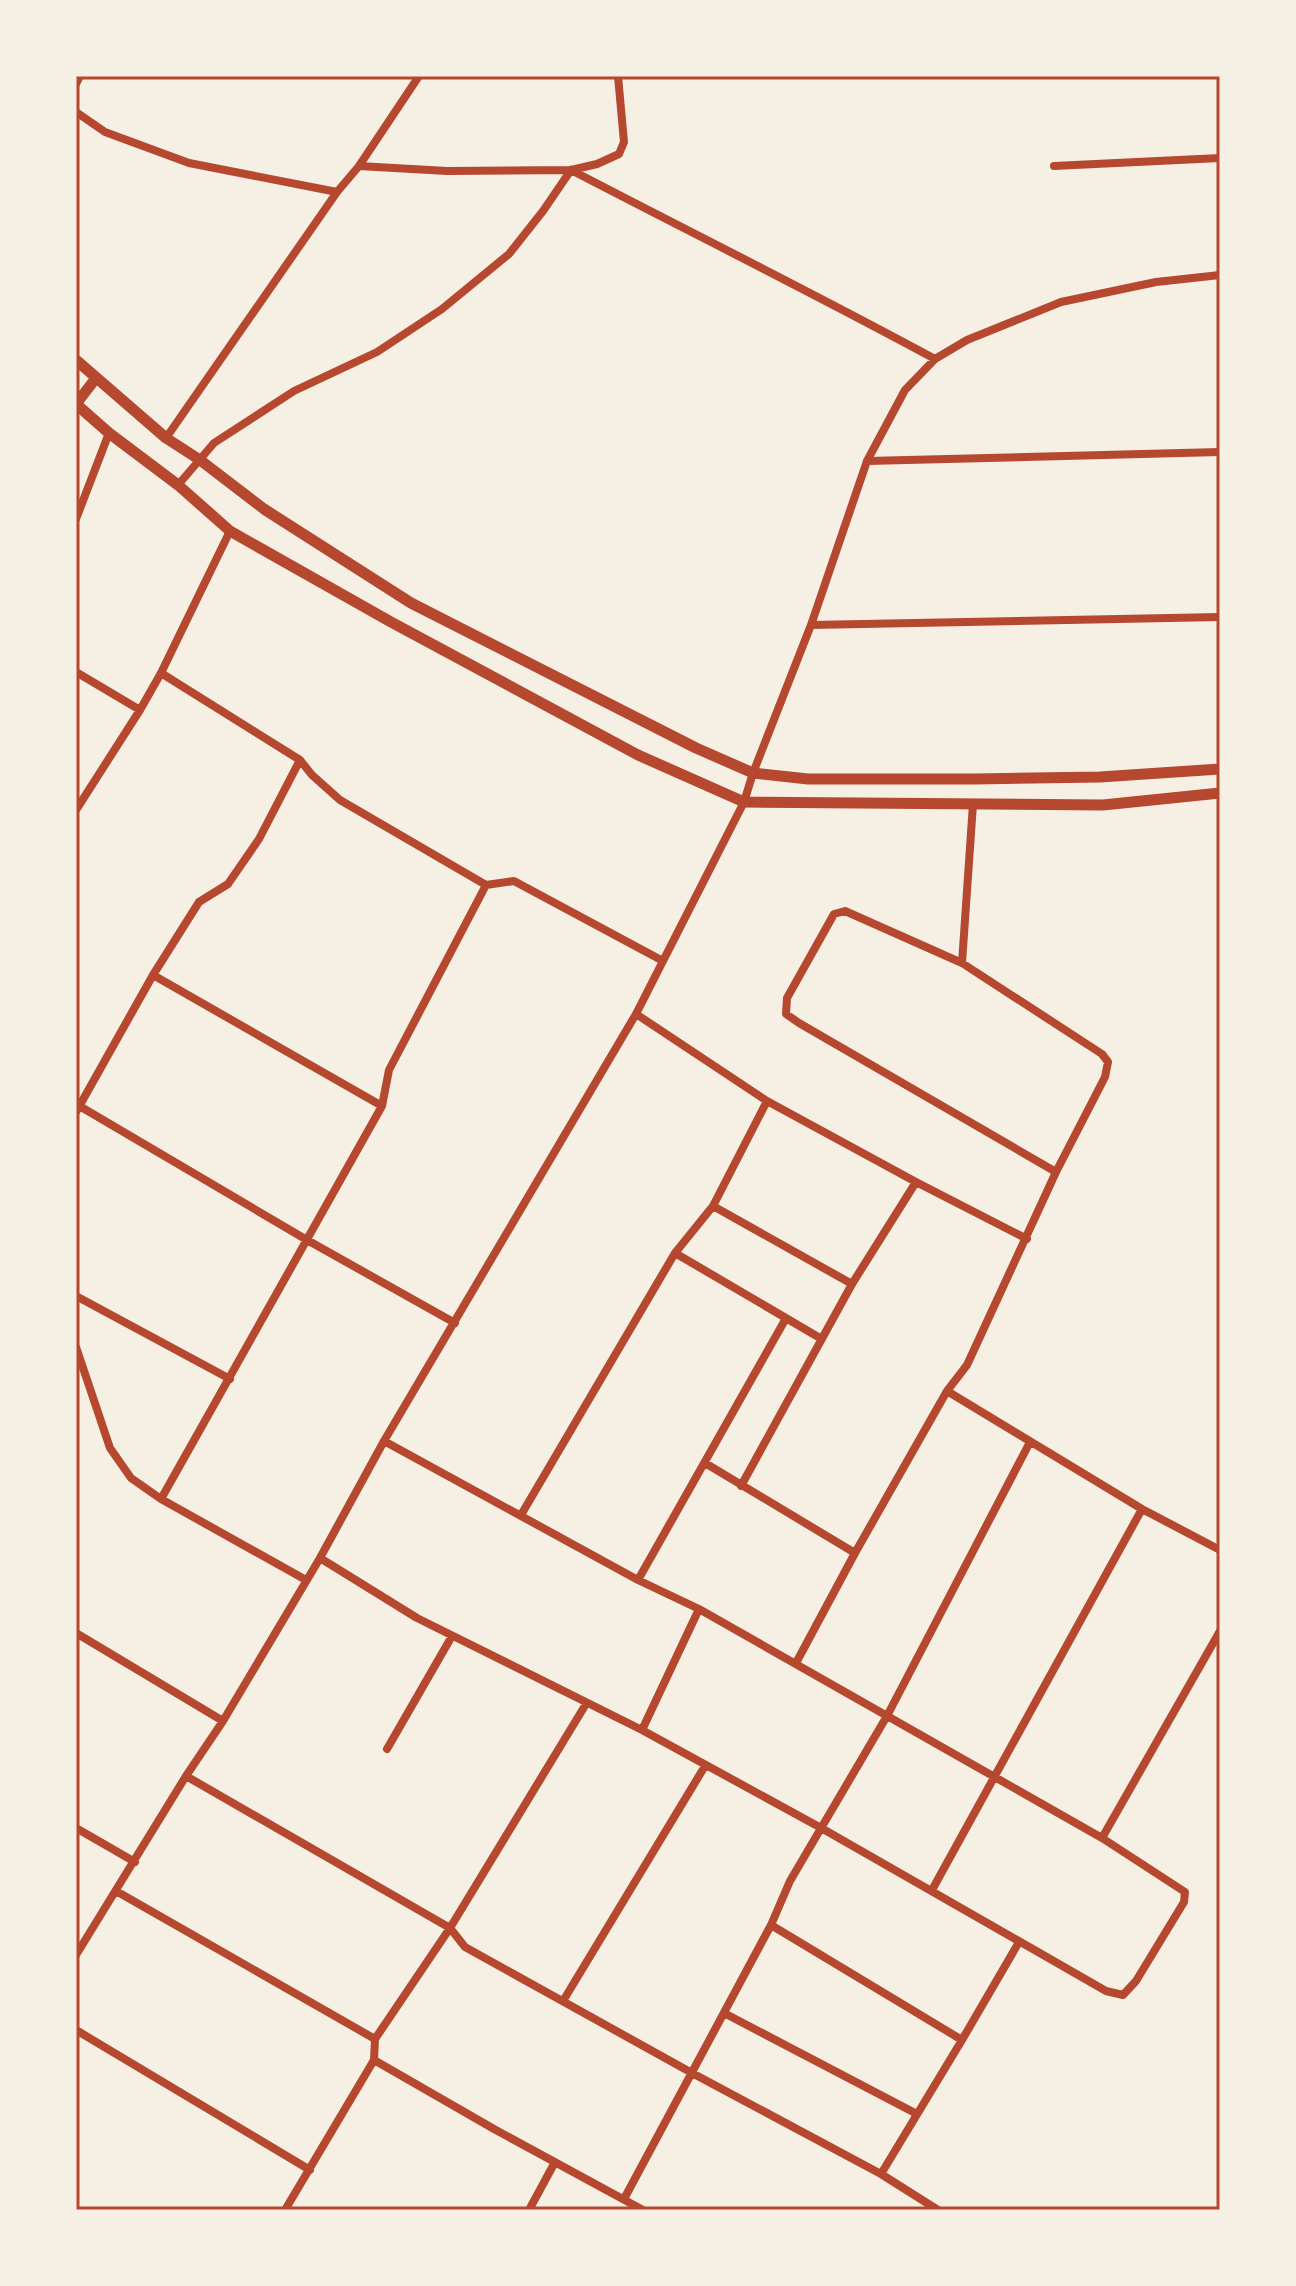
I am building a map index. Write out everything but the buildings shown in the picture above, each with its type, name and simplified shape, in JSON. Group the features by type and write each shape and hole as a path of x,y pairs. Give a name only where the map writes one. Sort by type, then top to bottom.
{"street":[{"path":"76,84 80,76"},
{"path":"166,438 419,76"},
{"path":"359,166 447,171 571,170 597,164 619,154 624,142 618,76"},
{"path":"76,112 105,132 189,163 337,192"},
{"path":"1054,166 1220,158"},
{"path":"571,170 824,298 935,359"},
{"path":"178,485 214,443 294,391 377,352 442,309 509,254 571,170"},
{"path":"76,1955 223,1721 636,1014 744,802 811,625 867,461 905,390 935,359 967,340 1061,302 1156,282 1220,275"},
{"path":"76,360 166,438 264,509 411,603 696,748 753,773 808,779 974,779 1100,777 1220,769"},
{"path":"96,378 76,404 178,485 230,531 638,755 744,802 1103,805 1220,793"},
{"path":"76,519 109,433"},
{"path":"867,461 1220,452"},
{"path":"76,810 161,673 230,531"},
{"path":"811,625 1220,617"},
{"path":"76,672 140,710"},
{"path":"161,673 300,760 340,800 486,885 514,881 663,961"},
{"path":"300,760 259,839 228,884 199,902 77,1107 455,1323"},
{"path":"962,963 973,804"},
{"path":"161,1499 382,1106 389,1070 486,885"},
{"path":"796,1663 947,1391 967,1365 1056,1172 1105,1077 1108,1062 1102,1054 962,963 845,911 834,914 787,998 786,1014 1056,1172"},
{"path":"153,975 382,1106"},
{"path":"636,1014 767,1101 1027,1239"},
{"path":"521,1515 675,1253 713,1206 767,1101"},
{"path":"741,1486 820,1338 916,1182"},
{"path":"713,1206 852,1284"},
{"path":"675,1253 820,1338"},
{"path":"76,1296 230,1379"},
{"path":"638,1580 785,1320"},
{"path":"76,1347 110,1448 131,1478 161,1499 306,1580"},
{"path":"947,1391 1142,1509 1220,1550"},
{"path":"320,1558 417,1618 642,1730 932,1890 1106,1991 1123,1995 1136,1981 1184,1902 1185,1892 1102,1838 699,1609 638,1580 384,1441"},
{"path":"624,2199 771,1925 790,1881 887,1716 1030,1442"},
{"path":"705,1463 855,1553"},
{"path":"932,1890 1142,1509"},
{"path":"642,1730 699,1609"},
{"path":"1102,1838 1220,1631"},
{"path":"76,1633 223,1721"},
{"path":"387,1749 452,1636"},
{"path":"285,2210 374,2060 375,2039 450,1928 586,1704"},
{"path":"563,2001 705,1766"},
{"path":"186,1776 450,1928 465,1947 881,2174 938,2210"},
{"path":"76,1828 135,1862"},
{"path":"116,1891 375,2039"},
{"path":"771,1925 962,2040"},
{"path":"881,2174 1019,1942"},
{"path":"724,2013 917,2114"},
{"path":"76,2030 310,2170"},
{"path":"374,2060 643,2210"},
{"path":"529,2210 555,2162"}]}
